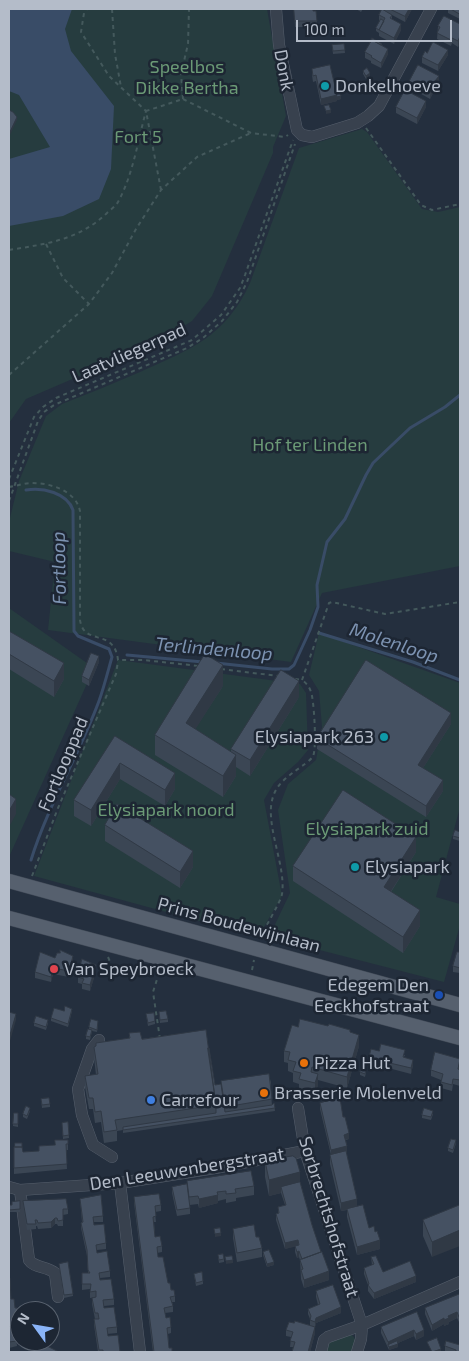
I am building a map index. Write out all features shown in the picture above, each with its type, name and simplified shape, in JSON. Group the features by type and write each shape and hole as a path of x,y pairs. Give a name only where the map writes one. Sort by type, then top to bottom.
{"main road":[{"name":"Prins Boudewijnlaan","path":"9,881 258,944 460,1005"},
{"path":"9,918 460,1038"}],"street":[{"name":"Donk","path":"276,9 279,45 298,131"},
{"path":"298,131 302,135 312,137 361,121 374,110 384,99 431,9"},
{"path":"99,1040 92,1049 78,1089 82,1116 93,1145 112,1157"},
{"name":"Sorbrechtshofstraat","path":"298,1108 306,1151 362,1325"},
{"name":"Den Leeuwenbergstraat","path":"14,1189 120,1183 306,1151"},
{"path":"120,1183 140,1352"},
{"path":"14,1189 29,1260 31,1264 46,1267 54,1272 58,1298"},
{"path":"321,1352 324,1340 328,1337 362,1325 460,1282"},
{"path":"357,1352 361,1339 362,1325"}],"path":[{"path":"87,9 84,13 81,32 108,76 146,110 161,190"},
{"path":"112,9 115,54 121,88"},
{"path":"183,99 181,74 188,44 190,9"},
{"path":"146,110 183,99 250,133 285,137 298,131"},
{"path":"9,250 46,244 77,234 99,221 117,203 129,175 146,110"},
{"path":"361,121 421,205 432,210 460,204"},
{"path":"9,501 38,421 44,412 54,405 187,348 212,331 231,311 247,282 298,131"},
{"name":"Laatvliegerpad","path":"9,479 34,417 43,407 56,398 192,340 221,315 240,288 298,131"},
{"path":"9,375 90,304 112,273 136,229 161,190 197,157 250,133"},
{"path":"46,244 63,278 90,304"},
{"path":"9,487 27,483 45,484 63,490 79,505 81,626 88,634 113,644 117,651 118,660 143,660 203,667"},
{"path":"302,680 329,603 385,614 460,602"},
{"name":"Fortlooppad","path":"32,879 58,808 116,674 118,660"},
{"path":"222,669 278,676"},
{"path":"249,981 258,944 282,896 281,875 272,819 273,796 280,782 307,763 313,756 313,697 310,688 302,680 295,678"},
{"path":"106,953 116,976"},
{"path":"160,1044 153,992 161,968"}],"green space":[{"name":"Fort 5","path":"9,9 267,9 286,116 273,147 273,153 212,296 192,321 156,343 26,399 9,423"},
{"name":"Hof ter Linden","path":"362,129 367,132 422,209 438,212 460,207 460,566 322,593 291,662 48,630 55,562 9,551 9,522 19,481 46,416 62,404 140,372 191,348 218,329 240,301 250,283 299,148"},
{"path":"9,608 94,668 9,857"},
{"name":"Elysiapark zuid","path":"319,633 460,683 460,807 436,897 460,904 460,925 444,982 269,937 290,893 278,810 288,784 316,760 322,727 319,691 309,675"},
{"name":"Elysiapark noord","path":"118,660 300,684 306,693 308,750 298,762 274,783 264,800 282,896 258,937 34,876"},
{"path":"350,1334 355,1339 353,1352 326,1352 330,1342"}],"water":[{"path":"9,9 72,9 65,29 71,51 114,106 111,169 99,199 63,216 9,226 9,159 50,147 19,95 9,91"}],"building":[{"path":"294,9 313,9 313,11 316,11 317,21 295,21"},
{"path":"382,9 392,15 390,18 401,24 394,38 379,30 385,18 379,15"},
{"path":"390,9 409,9 405,16"},
{"path":"451,9 460,9 460,14"},
{"path":"444,16 460,24 458,41 452,38 451,40 437,33 440,27 438,26"},
{"path":"381,19 384,21 379,30 376,28"},
{"path":"372,38 382,44 372,40 370,43"},
{"path":"372,40 388,49 381,63 365,52"},
{"path":"433,42 448,50 438,65 422,57 425,51 427,53"},
{"path":"344,44 345,50 333,51 332,45"},
{"name":"Donkelhoeve","path":"330,65 337,95 321,99 316,75 313,76 312,69"},
{"path":"418,65 439,76 431,86 433,87 430,93 409,82"},
{"path":"367,68 370,73 366,76 363,71"},
{"path":"339,87 341,96 337,97 335,88"},
{"path":"405,90 426,101 417,118 396,107"},
{"path":"329,105 331,110 326,111 324,106"},
{"path":"9,110 17,117 9,134"},
{"path":"9,631 64,663 54,681 9,654"},
{"path":"91,653 99,656 89,680 82,676"},
{"path":"205,654 223,665 186,723 236,755 223,776 155,735"},
{"name":"Elysiapark 263","path":"366,660 451,713 418,765 443,780 426,806 317,738"},
{"path":"281,670 299,681 250,760 231,749"},
{"path":"115,736 175,773 165,790 120,763 91,810 74,800"},
{"name":"Elysiapark","path":"343,790 416,837 384,887 420,910 403,937 293,866"},
{"path":"9,794 16,799 9,811"},
{"path":"117,804 193,851 180,872 105,825"},
{"path":"455,830 460,832 460,838 453,836"},
{"name":"Van Speybroeck","path":"60,950 73,956 69,971 53,968 51,977 35,972 40,952 55,958 57,953 60,953"},
{"path":"457,952 460,952 460,968 453,966"},
{"path":"82,959 96,965 90,985 82,983 84,979 78,977"},
{"path":"65,1006 72,1009 68,1024 51,1018 54,1008 64,1011"},
{"path":"166,1011 168,1019 160,1020 159,1012"},
{"path":"9,1012 16,1014 10,1035 9,1035"},
{"path":"154,1013 155,1021 148,1023 146,1014"},
{"path":"36,1016 48,1020 46,1027 34,1023"},
{"path":"91,1019 98,1021 97,1030 89,1027"},
{"path":"300,1019 328,1026 329,1024 350,1030 350,1032 359,1035 347,1077 312,1067 311,1072 318,1074 315,1083 299,1079 301,1073 293,1071 296,1062 288,1060 290,1052 284,1051 292,1025 298,1027"},
{"path":"88,1029 92,1030 90,1037 86,1036"},
{"name":"Carrefour","path":"206,1030 216,1105 115,1120 117,1130 104,1132 101,1111 95,1112 93,1098 89,1098 85,1076 98,1074 94,1047 96,1043 130,1038 129,1033 140,1032 142,1039"},
{"path":"381,1044 405,1050 403,1057 413,1060 411,1068 377,1060 376,1063 368,1061 371,1049 379,1051"},
{"path":"208,1048 215,1085 221,1084 225,1112 272,1105 274,1103 275,1108 123,1130 123,1127 216,1113"},
{"path":"435,1052 460,1059 458,1069 460,1070 460,1080 453,1079 452,1085 441,1082 443,1074 431,1070"},
{"path":"362,1068 366,1069 365,1074 360,1072"},
{"path":"269,1074 272,1099 225,1107 221,1081"},
{"path":"49,1098 50,1104 42,1105 41,1099"},
{"path":"340,1098 343,1117 345,1117 349,1133 344,1135 347,1146 331,1150 320,1103"},
{"path":"26,1106 30,1108 27,1116 23,1114"},
{"path":"424,1108 433,1111 431,1117 422,1115"},
{"path":"14,1113 18,1113 18,1124 13,1124"},
{"path":"68,1122 69,1135 63,1136 62,1123"},
{"path":"451,1139 456,1140 453,1150 448,1148"},
{"path":"55,1140 68,1140 68,1144 66,1144 67,1164 14,1168 14,1147 22,1147 23,1152 39,1151 39,1146 55,1145"},
{"path":"15,1143 22,1143 22,1147 15,1147"},
{"path":"346,1151 357,1199 341,1203 330,1155"},
{"path":"293,1156 296,1158 300,1172 269,1180 265,1161"},
{"path":"251,1171 254,1186 235,1189 236,1193 226,1194 226,1191 217,1192 218,1195 199,1199 198,1196 189,1197 187,1181"},
{"path":"300,1182 321,1252 302,1259 295,1246 299,1245 298,1240 285,1243 276,1214 279,1213 278,1207 286,1205 281,1187"},
{"path":"187,1184 190,1208 177,1210 172,1187"},
{"path":"159,1194 161,1205 155,1206 156,1216 153,1217 155,1237 160,1236 162,1246 157,1247 158,1257 163,1257 168,1283 170,1283 171,1290 174,1290 175,1296 170,1297 173,1306 164,1308 166,1318 170,1317 171,1327 167,1328 169,1348 172,1348 172,1352 154,1352 134,1197"},
{"path":"101,1195 103,1216 93,1217 94,1225 104,1224 106,1243 96,1245 97,1253 107,1251 110,1271 99,1273 100,1280 111,1279 114,1299 103,1300 104,1308 114,1307 117,1327 107,1328 108,1336 118,1335 120,1352 103,1352 103,1350 99,1350 94,1319 99,1319 98,1313 95,1313 92,1298 96,1297 96,1291 90,1292 91,1284 82,1284 82,1273 90,1273 81,1223 83,1222 80,1199"},
{"path":"66,1199 68,1209 63,1209 63,1220 58,1221 55,1218 51,1222 38,1223 35,1220 36,1224 27,1224 23,1201"},
{"path":"20,1201 20,1209 9,1210 9,1205 12,1205 12,1202"},
{"path":"363,1205 369,1228 374,1226 380,1240 357,1247 347,1209"},
{"path":"460,1205 460,1230 432,1242 423,1220"},
{"path":"254,1225 256,1237 259,1237 262,1248 237,1253 233,1229"},
{"path":"220,1228 221,1233 215,1234 214,1229"},
{"path":"269,1250 274,1262 267,1264 263,1252"},
{"path":"322,1252 329,1271 304,1280 300,1260"},
{"path":"223,1254 224,1259 219,1260 218,1255"},
{"path":"232,1256 233,1260 226,1261 225,1257"},
{"path":"376,1256 383,1272 410,1261 416,1276 374,1293 368,1285 364,1268 374,1264 371,1257"},
{"path":"68,1262 73,1294 64,1295 59,1264"},
{"path":"202,1272 203,1281 196,1283 194,1274"},
{"path":"10,1278 11,1299 14,1299 14,1301 10,1301 9,1342"},
{"path":"333,1285 341,1307 316,1318 315,1322 310,1320 311,1316 308,1309 320,1304 316,1291"},
{"path":"460,1294 460,1316 457,1312 448,1316 449,1318 444,1320 444,1318 432,1325 425,1308"},
{"path":"417,1312 424,1330 416,1334 414,1330 388,1342 381,1327"},
{"path":"295,1321 315,1327 308,1352 292,1352 295,1342 290,1341 293,1332 286,1330 289,1322 294,1323"},
{"path":"437,1338 441,1349 432,1352 427,1342"},
{"path":"397,1341 398,1344 389,1347 388,1345"},
{"path":"446,1341 460,1345 460,1352 445,1346"},
{"path":"57,1351 59,1352 32,1352"}],"waterway":[{"name":"Terlindenloop","path":"216,663 272,669 289,669 294,665 318,607 317,585 327,542 345,519 373,463 410,428 445,407 460,395"},
{"name":"Fortloop","path":"26,490 40,489 54,492 66,499 70,504 73,510 74,631 78,636 109,649 112,657 101,696 46,820 31,860"},
{"name":"Molenloop","path":"319,633 413,662 460,680"},
{"name":"Terlindenloop","path":"127,655 203,662"}],"place":[{"name":"Donkelhoeve","path":"325,86"},
{"name":"Elysiapark 263","path":"384,737"},
{"name":"Elysiapark","path":"355,867"},
{"name":"Van Speybroeck","path":"54,969"},
{"name":"Edegem Den Eeckhofstraat","path":"439,995"},
{"name":"Pizza Hut","path":"304,1063"},
{"name":"Brasserie Molenveld","path":"264,1093"},
{"name":"Carrefour","path":"151,1100"}],"park label":[{"name":"Speelbos Dikke Bertha","path":"187,77"}]}
